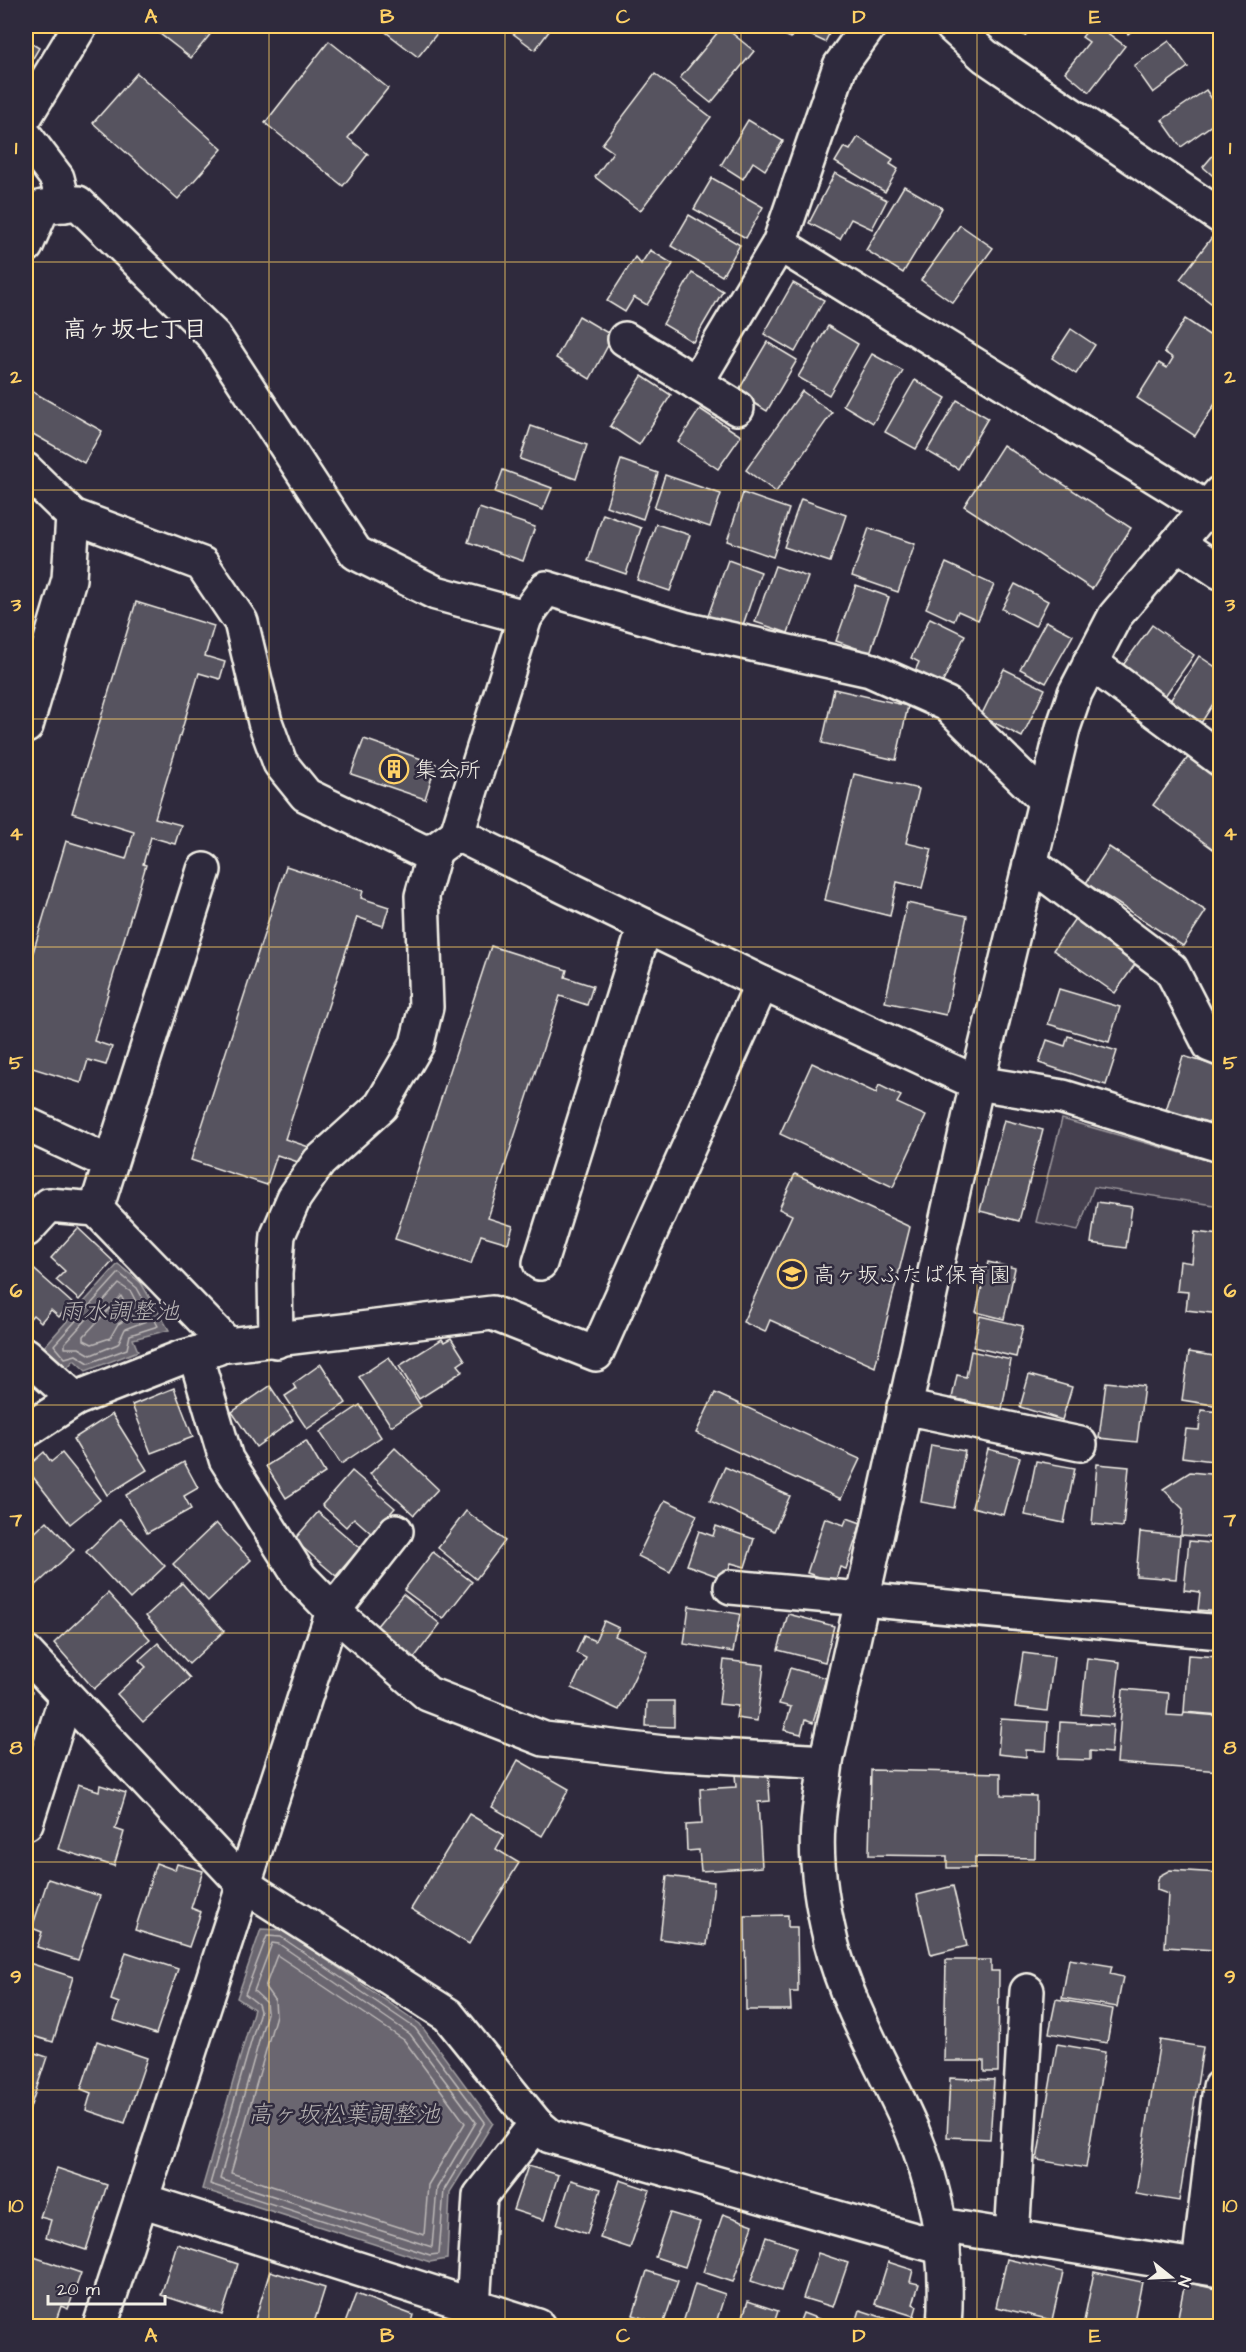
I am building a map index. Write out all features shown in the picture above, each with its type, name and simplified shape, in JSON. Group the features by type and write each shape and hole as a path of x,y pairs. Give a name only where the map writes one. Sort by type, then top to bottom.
{"street":[{"path":"26,115 80,26"},
{"path":"696,383 779,244 840,66 869,26"},
{"path":"952,26 985,56 1221,216"},
{"path":"26,136 57,178 64,205"},
{"path":"26,246 43,207 78,202 214,336 356,553 436,593 525,617"},
{"path":"779,244 1214,501 1115,616 1090,662 1063,728 977,1083 826,1762 818,1826 821,1890 831,1943 848,1994 912,2131 927,2172 942,2236 947,2326"},
{"path":"625,339 736,408"},
{"path":"26,470 73,516 202,564 242,622 265,722 280,763 306,795 424,852 446,842 645,926 977,1083 1063,1097 1221,1144"},
{"path":"26,726 69,579 73,516"},
{"path":"1177,543 1221,572"},
{"path":"276,1341 275,1274 278,1235 294,1198 319,1162 381,1106 399,1079 417,1044 426,1007 422,896 446,842 525,617 546,588 684,629 870,670 947,704 1045,800"},
{"path":"1090,662 1221,759"},
{"path":"1030,863 1172,969 1210,1045 1221,1049"},
{"path":"96,1209 204,870"},
{"path":"540,1263 645,926"},
{"path":"26,1431 75,1399 195,1354 228,1345 276,1341 492,1313 596,1354 762,983"},
{"path":"26,1124 110,1163"},
{"path":"26,1230 49,1205 96,1209 228,1345"},
{"path":"195,1354 226,1459 300,1577 333,1611 428,1694 544,1738 664,1753 826,1762"},
{"path":"26,1355 75,1399"},
{"path":"904,1407 1080,1444"},
{"path":"100,2326 333,1611 396,1531"},
{"path":"731,1587 1221,1632"},
{"path":"26,1653 244,1885 448,2015 537,2124 550,2136 942,2236 1012,2237 1210,2268 1221,2087"},
{"path":"26,1823 66,1697"},
{"path":"1012,2237 1027,1991"},
{"path":"472,2306 480,2196 537,2124"},
{"path":"141,2200 538,2326"}],"shaded area":[{"path":"1062,1119 1220,1164 1220,1206 1094,1187 1078,1231 1036,1222"}],"water":[{"name":"雨水調整池","path":"118,1264 141,1283 169,1330 133,1339 138,1351 86,1371 74,1360 67,1368 44,1347"},
{"name":"高ヶ坂松葉調整池","path":"261,1929 283,1930 420,2024 493,2123 450,2192 447,2259 430,2262 202,2189 254,2009 237,1998"}],"building":[{"path":"158,26 217,26 191,58 155,30"},
{"path":"378,26 443,26 418,57"},
{"path":"503,26 553,26 535,50"},
{"path":"723,26 754,51 711,103 680,78"},
{"path":"770,26 833,26 825,42 795,28 791,38 768,28"},
{"path":"1011,26 1032,26 1025,36"},
{"path":"1091,26 1098,26 1125,46 1089,92 1065,72 1089,42 1082,37"},
{"path":"1122,26 1138,26 1128,34"},
{"path":"26,40 39,48 26,70"},
{"path":"329,41 388,88 348,138 368,154 343,186 265,123"},
{"path":"1169,41 1188,67 1153,93 1134,66"},
{"path":"137,73 222,149 178,199 93,123"},
{"path":"655,74 711,117 640,211 595,177 613,152 602,144"},
{"path":"1206,90 1220,111 1220,119 1181,147 1162,120"},
{"path":"748,120 783,141 765,170 753,162 743,179 721,165"},
{"path":"858,137 893,159 890,164 898,169 885,192 835,162 844,147 850,150"},
{"path":"1220,147 1220,182 1203,167"},
{"path":"835,173 887,200 872,229 851,219 840,239 809,223"},
{"path":"712,178 763,207 746,238 694,209"},
{"path":"904,186 942,208 903,273 866,250"},
{"path":"689,215 740,245 722,276 671,246"},
{"path":"960,225 993,248 953,303 921,280"},
{"path":"1212,237 1220,244 1220,310 1180,279"},
{"path":"650,250 673,264 647,305 634,297 625,312 607,301 635,257 641,264"},
{"path":"692,273 723,291 693,342 663,324"},
{"path":"793,283 824,300 795,352 764,334"},
{"path":"579,316 613,336 590,379 556,358"},
{"path":"1185,319 1220,342 1220,396 1195,436 1137,398 1159,363 1167,368 1173,358 1164,352"},
{"path":"828,326 858,344 829,395 798,377"},
{"path":"1071,329 1095,345 1076,374 1052,358"},
{"path":"767,342 797,360 767,411 737,393"},
{"path":"872,354 903,371 873,423 843,405"},
{"path":"642,376 671,395 639,445 610,426"},
{"path":"915,380 946,398 916,449 885,432"},
{"path":"26,388 102,431 84,463 26,430"},
{"path":"802,391 832,413 776,492 746,470"},
{"path":"957,400 988,418 958,469 927,451"},
{"path":"700,409 741,436 718,469 678,442"},
{"path":"531,426 587,445 576,479 520,459"},
{"path":"1003,445 1131,528 1092,589 964,506"},
{"path":"621,460 658,473 643,519 606,506"},
{"path":"503,470 552,488 543,510 495,492"},
{"path":"665,475 721,494 710,527 654,508"},
{"path":"743,493 789,509 773,557 727,541"},
{"path":"801,499 846,515 830,562 784,547"},
{"path":"479,508 535,527 523,561 468,542"},
{"path":"603,514 641,528 626,574 588,561"},
{"path":"656,524 690,535 670,591 637,580"},
{"path":"869,528 915,544 898,592 852,576"},
{"path":"728,560 761,572 742,628 708,616"},
{"path":"946,563 994,585 978,620 958,611 954,621 926,608"},
{"path":"775,566 808,577 788,633 755,622"},
{"path":"1015,584 1048,601 1035,626 1002,609"},
{"path":"856,585 889,597 870,653 836,641"},
{"path":"136,602 214,626 205,656 225,662 220,679 199,673 155,818 181,825 175,844 151,837 143,864 146,865 94,1041 112,1047 106,1065 88,1060 81,1083 26,1066 26,976 66,841 126,859 134,832 72,813"},
{"path":"930,618 965,635 942,684 915,671 919,662 911,658"},
{"path":"1046,621 1073,635 1046,683 1020,669"},
{"path":"1152,625 1194,655 1160,703 1118,672"},
{"path":"1199,656 1220,670 1220,693 1196,731 1164,710"},
{"path":"1004,669 1045,689 1022,737 981,716"},
{"path":"834,689 908,706 896,760 822,743"},
{"path":"1220,719 1220,749 1207,740"},
{"name":"集会所","path":"364,739 436,764 425,799 351,774"},
{"path":"1189,756 1220,779 1220,854 1153,805"},
{"path":"854,774 919,789 906,843 932,849 922,888 897,882 890,916 825,900"},
{"path":"1109,847 1206,911 1183,946 1086,883"},
{"path":"286,866 363,891 361,898 389,907 383,926 357,917 285,1139 309,1147 304,1164 277,1155 267,1185 191,1160"},
{"path":"907,903 967,916 946,1015 885,1002"},
{"path":"1076,917 1138,960 1115,993 1053,950"},
{"path":"491,946 567,970 565,977 593,986 587,1005 560,996 488,1218 513,1226 508,1243 481,1235 471,1264 395,1239"},
{"path":"1059,989 1120,1007 1109,1042 1048,1024"},
{"path":"1068,1036 1117,1051 1106,1085 1039,1063 1047,1040 1065,1046"},
{"path":"1183,1056 1220,1067 1220,1126 1166,1110"},
{"path":"812,1063 876,1093 879,1085 901,1096 897,1103 926,1116 893,1187 780,1134"},
{"path":"1004,1120 1043,1130 1019,1221 980,1211"},
{"path":"795,1174 910,1227 875,1367 770,1320 765,1332 743,1322 792,1215 779,1209"},
{"path":"1097,1202 1132,1207 1126,1248 1091,1243"},
{"path":"78,1228 113,1261 79,1300 56,1280 65,1271 51,1258"},
{"path":"1195,1232 1220,1235 1220,1314 1186,1310 1188,1292 1177,1291 1180,1261 1192,1263"},
{"path":"988,1262 1015,1268 1004,1319 976,1312"},
{"path":"28,1264 72,1303 59,1317 51,1310 41,1322 33,1315 26,1323"},
{"path":"980,1316 1023,1326 1016,1357 973,1347"},
{"path":"451,1338 465,1360 458,1365 463,1371 419,1399 399,1366 442,1339 444,1342"},
{"path":"971,1351 1011,1360 1002,1409 952,1398 957,1375 966,1377"},
{"path":"1189,1352 1220,1357 1220,1406 1182,1400"},
{"path":"389,1357 421,1406 391,1426 359,1377"},
{"path":"321,1364 346,1403 307,1429 285,1396 296,1389 293,1384"},
{"path":"1029,1375 1072,1387 1062,1420 1020,1407"},
{"path":"1106,1382 1144,1386 1137,1442 1099,1438"},
{"path":"270,1386 293,1420 256,1447 232,1412"},
{"path":"174,1388 193,1437 151,1453 132,1405"},
{"path":"715,1393 860,1459 841,1499 696,1433"},
{"path":"360,1405 381,1437 341,1464 320,1432"},
{"path":"1201,1410 1220,1412 1220,1462 1182,1457 1186,1429 1199,1430"},
{"path":"112,1414 147,1470 107,1495 73,1439"},
{"path":"306,1441 325,1473 286,1498 266,1466"},
{"path":"931,1445 965,1451 954,1508 921,1502"},
{"path":"395,1448 438,1489 414,1515 370,1474"},
{"path":"988,1449 1020,1457 1004,1515 972,1507"},
{"path":"44,1452 51,1462 62,1453 100,1500 70,1524 26,1468"},
{"path":"1036,1461 1075,1468 1064,1523 1025,1515"},
{"path":"184,1462 198,1488 184,1496 191,1509 147,1533 126,1495"},
{"path":"1097,1464 1129,1467 1123,1527 1092,1524"},
{"path":"725,1467 790,1496 774,1531 710,1501"},
{"path":"352,1471 395,1508 372,1534 354,1518 346,1527 322,1505"},
{"path":"1190,1472 1220,1475 1220,1538 1181,1535 1183,1509 1163,1489"},
{"path":"665,1500 697,1515 670,1572 638,1556"},
{"path":"466,1511 505,1541 476,1579 438,1548"},
{"path":"318,1512 360,1548 336,1576 294,1540"},
{"path":"825,1518 844,1525 847,1518 861,1523 846,1569 840,1567 835,1582 807,1573"},
{"path":"120,1519 165,1566 130,1599 86,1552"},
{"path":"47,1521 74,1550 32,1589 26,1582 26,1541"},
{"path":"216,1523 251,1560 208,1601 173,1564"},
{"path":"716,1526 754,1539 745,1567 731,1563 725,1579 687,1565 699,1531 713,1536"},
{"path":"1140,1532 1180,1536 1176,1579 1136,1576"},
{"path":"1189,1541 1220,1544 1220,1612 1198,1610 1200,1592 1184,1590"},
{"path":"433,1552 472,1582 443,1619 404,1590"},
{"path":"182,1583 224,1631 189,1664 146,1616"},
{"path":"108,1593 150,1639 94,1689 54,1643"},
{"path":"403,1594 440,1624 414,1658 376,1627"},
{"path":"689,1606 740,1614 733,1652 684,1644"},
{"path":"788,1614 834,1626 825,1662 778,1650"},
{"path":"604,1621 619,1628 615,1636 647,1651 619,1710 572,1688 586,1658 576,1653 584,1636 595,1641"},
{"path":"158,1643 190,1678 143,1722 117,1694 146,1667 139,1660"},
{"path":"1023,1653 1054,1657 1047,1711 1015,1707"},
{"path":"1188,1655 1220,1657 1220,1715 1184,1712"},
{"path":"1087,1658 1120,1662 1114,1717 1081,1714"},
{"path":"724,1660 764,1665 757,1721 736,1718 738,1706 719,1704"},
{"path":"790,1668 826,1678 813,1723 805,1720 801,1734 784,1730 791,1707 779,1704"},
{"path":"26,1689 32,1692 26,1713"},
{"path":"1123,1689 1169,1693 1167,1715 1183,1716 1184,1713 1220,1716 1220,1771 1117,1763"},
{"path":"647,1701 674,1701 674,1727 646,1726"},
{"path":"1001,1719 1048,1722 1046,1751 1026,1750 1026,1757 998,1754"},
{"path":"1060,1722 1113,1725 1111,1753 1090,1751 1090,1760 1058,1759"},
{"path":"518,1760 569,1789 542,1836 492,1807"},
{"path":"871,1770 1001,1773 1001,1795 1036,1796 1035,1858 975,1857 975,1868 947,1868 947,1856 869,1855"},
{"path":"768,1772 770,1801 758,1802 762,1867 701,1871 699,1850 687,1851 686,1825 702,1824 700,1789 736,1787 735,1774"},
{"path":"78,1784 99,1791 100,1785 126,1793 115,1829 124,1832 114,1866 58,1849"},
{"path":"469,1814 504,1835 496,1849 519,1863 469,1944 411,1909"},
{"path":"156,1863 175,1870 177,1864 203,1871 191,1908 201,1912 189,1947 135,1930"},
{"path":"1170,1870 1220,1873 1215,1950 1165,1947 1168,1894 1157,1890 1157,1884 1159,1876"},
{"path":"667,1876 714,1882 707,1945 660,1939"},
{"path":"48,1879 100,1896 78,1960 37,1947 42,1932 32,1928"},
{"path":"953,1886 967,1946 931,1955 917,1895"},
{"path":"788,1915 788,1927 797,1927 798,1992 790,1992 791,2010 746,2010 745,1916"},
{"path":"126,1952 178,1969 156,2034 113,2020 119,2003 111,2000"},
{"path":"1069,1959 1112,1966 1110,1974 1123,1977 1117,2007 1062,1998"},
{"path":"946,1960 991,1960 991,1971 999,1971 998,2072 984,2072 984,2061 944,2061"},
{"path":"26,1962 73,1977 53,2042 26,2034"},
{"path":"1056,1999 1113,2009 1107,2043 1049,2033"},
{"path":"1160,2040 1203,2047 1179,2201 1136,2194"},
{"path":"97,2041 147,2058 125,2123 86,2110 91,2093 81,2089"},
{"path":"1057,2044 1105,2052 1086,2168 1037,2160"},
{"path":"26,2050 47,2057 26,2120"},
{"path":"950,2078 994,2080 990,2139 947,2137"},
{"path":"528,2166 558,2175 544,2220 513,2210"},
{"path":"57,2168 107,2185 86,2250 46,2237 51,2220 40,2217"},
{"path":"571,2180 601,2189 587,2234 557,2224"},
{"path":"620,2180 650,2190 630,2248 600,2238"},
{"path":"670,2213 700,2222 685,2267 655,2257"},
{"path":"723,2214 753,2225 733,2282 703,2272"},
{"path":"766,2237 796,2247 781,2291 751,2281"},
{"path":"177,2244 238,2264 222,2315 161,2295"},
{"path":"818,2253 848,2263 833,2307 803,2298"},
{"path":"28,2255 81,2273 68,2309 61,2306 54,2326 26,2326 26,2262"},
{"path":"1007,2259 1063,2272 1052,2320 996,2307"},
{"path":"888,2262 913,2270 910,2282 919,2284 913,2304 917,2306 914,2316 875,2304"},
{"path":"270,2271 325,2288 313,2326 253,2326"},
{"path":"647,2271 678,2281 663,2325 633,2315"},
{"path":"1094,2272 1142,2282 1133,2326 1083,2326"},
{"path":"1185,2282 1220,2290 1220,2326 1176,2326"},
{"path":"695,2284 725,2294 715,2326 682,2326"},
{"path":"356,2294 413,2315 410,2326 344,2326"},
{"path":"748,2301 778,2311 773,2326 740,2326"},
{"path":"860,2310 909,2326 855,2326"},
{"path":"803,2313 832,2324 832,2326 798,2326"}],"place":[{"name":"集会所","path":"394,769"},
{"name":"高ヶ坂ふたば保育園","path":"792,1274"}],"district":[{"name":"高ヶ坂七丁目","path":"135,329"}]}
